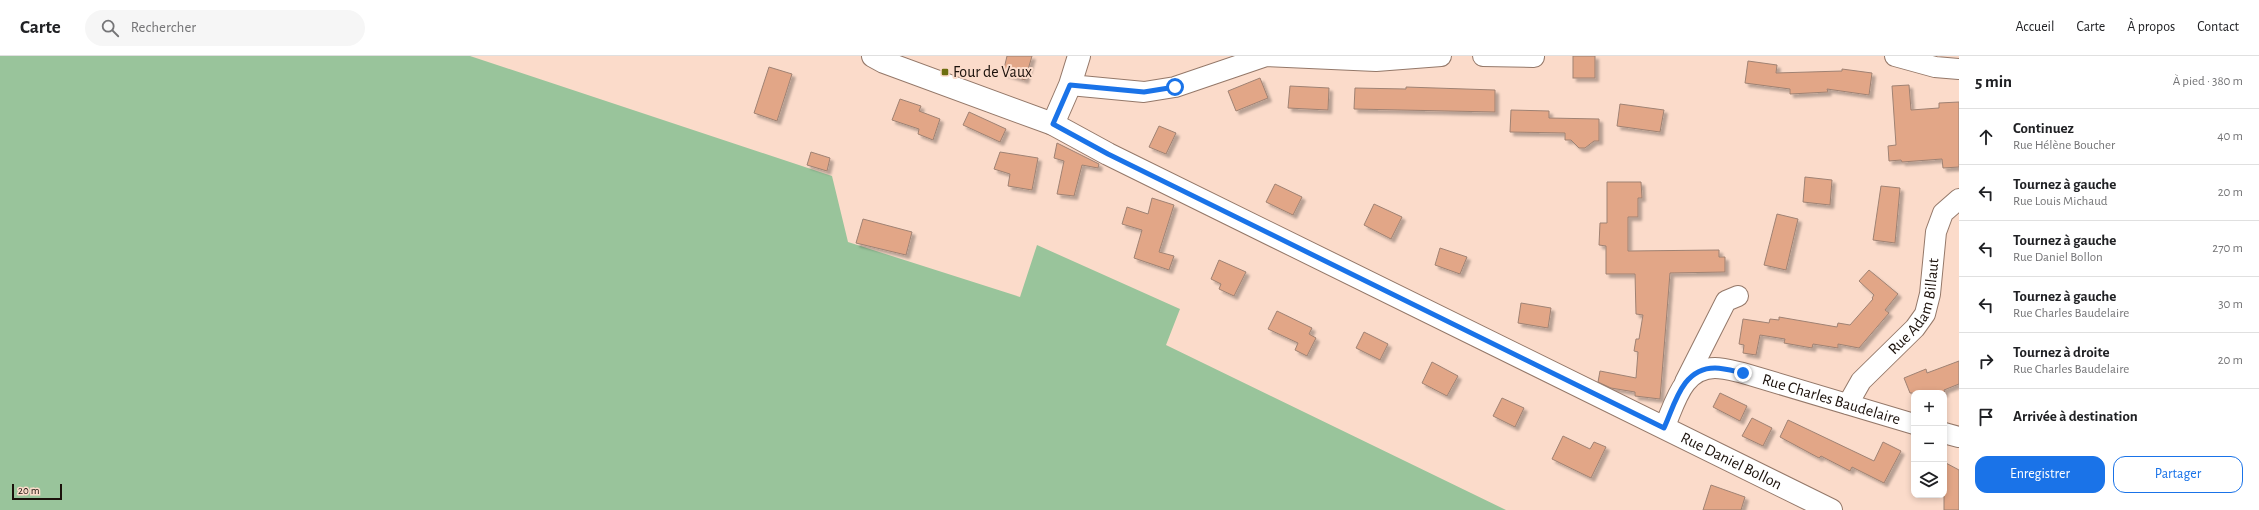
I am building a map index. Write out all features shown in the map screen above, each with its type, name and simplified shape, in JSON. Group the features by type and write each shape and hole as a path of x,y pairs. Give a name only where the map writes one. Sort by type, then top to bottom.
{"street":[{"name":"Rue Daniel Bollon","path":"873,56 884,62 1053,124 1115,157 1831,510"},
{"path":"1053,124 1070,85 1079,56"},
{"path":"1070,85 1144,92 1175,87 1266,56 1376,61 1441,56"},
{"path":"1483,56 1534,57"},
{"path":"1895,56 1935,67 1959,69"},
{"name":"Rue Adam Billaut","path":"1848,404 1861,381 1915,328 1925,314 1930,294 1936,232 1943,213 1959,199"},
{"path":"1664,428 1685,382 1726,301 1738,296"},
{"name":"Rue Charles Baudelaire","path":"1685,382 1695,373 1714,368 1743,373 1911,423"},
{"path":"1947,434 1959,437"}],"green space":[{"path":"0,56 470,56 832,176 848,242 1020,297 1037,245 1180,309 1166,345 1506,510 0,510"}],"building":[{"path":"1007,56 1032,56 1025,80 1003,73"},
{"path":"1573,56 1595,56 1595,78 1573,78"},
{"path":"1748,61 1777,65 1776,73 1842,71 1842,69 1872,73 1869,95 1827,89 1828,92 1790,94 1790,89 1745,83"},
{"path":"769,67 792,74 777,121 754,113"},
{"path":"1260,78 1268,98 1236,111 1228,91"},
{"path":"1909,85 1911,110 1939,108 1939,103 1959,102 1959,167 1943,168 1942,159 1902,162 1901,160 1889,161 1888,146 1896,145 1892,86"},
{"path":"1290,86 1329,88 1328,110 1288,108"},
{"path":"1406,87 1495,90 1495,112 1354,109 1355,88 1406,89"},
{"path":"900,99 921,106 919,111 940,119 933,140 918,134 919,129 892,120"},
{"path":"1620,104 1664,110 1660,132 1617,126"},
{"path":"1511,110 1549,111 1549,118 1599,119 1599,141 1594,141 1585,148 1579,148 1571,140 1565,140 1565,133 1510,132"},
{"path":"969,112 1006,129 1000,142 963,125"},
{"path":"1159,126 1176,133 1166,154 1149,147"},
{"path":"1057,143 1099,164 1098,168 1082,165 1074,196 1057,194 1064,161 1054,158"},
{"path":"811,152 830,158 827,171 807,165"},
{"path":"1000,152 1038,158 1032,190 1008,186 1010,174 994,169"},
{"path":"1805,177 1832,180 1830,205 1803,202"},
{"path":"1607,182 1641,182 1642,198 1638,198 1638,217 1628,217 1628,251 1719,250 1719,257 1725,257 1725,272 1670,273 1660,399 1635,396 1635,392 1611,388 1598,382 1600,371 1636,378 1638,352 1634,351 1636,339 1639,339 1643,315 1636,314 1635,274 1606,274 1606,246 1599,245 1600,223 1607,223"},
{"path":"1275,184 1302,197 1293,215 1266,202"},
{"path":"1881,186 1900,188 1895,243 1873,240"},
{"path":"1152,198 1174,205 1159,252 1174,256 1169,270 1134,258 1142,230 1122,224 1127,207 1148,214"},
{"path":"1374,204 1402,217 1391,239 1364,225"},
{"path":"1777,214 1798,219 1786,270 1764,265"},
{"path":"863,219 912,232 906,255 856,243"},
{"path":"1440,248 1467,257 1460,274 1435,265"},
{"path":"1219,260 1246,272 1234,296 1219,289 1221,284 1211,279"},
{"path":"1869,270 1898,294 1885,310 1889,313 1859,348 1838,344 1838,348 1813,344 1812,348 1784,343 1785,339 1760,335 1756,355 1743,353 1744,345 1739,344 1743,319 1769,323 1770,319 1779,320 1779,317 1837,327 1838,323 1850,325 1873,299 1872,298 1874,295 1859,281"},
{"path":"1521,303 1551,308 1548,328 1518,323"},
{"path":"1277,311 1312,328 1309,334 1316,338 1307,356 1295,350 1298,343 1268,329"},
{"path":"1364,332 1388,344 1380,360 1356,348"},
{"path":"1959,361 1959,384 1944,390 1911,390 1910,393 1904,378 1926,369 1927,373"},
{"path":"1432,362 1458,376 1447,396 1422,383"},
{"path":"1720,393 1747,406 1740,421 1713,407"},
{"path":"1502,398 1524,408 1515,427 1493,416"},
{"path":"1752,418 1772,428 1763,446 1742,436"},
{"path":"1788,420 1874,461 1883,442 1901,451 1884,483 1852,467 1850,471 1821,456 1819,458 1780,437"},
{"path":"1563,436 1590,449 1594,442 1606,447 1591,478 1552,459"},
{"path":"1947,464 1959,470 1959,510 1944,510 1944,498 1947,498"},
{"path":"1711,485 1745,497 1741,510 1703,510"}],"place":[{"name":"Four de Vaux","path":"945,72"}],"route":[{"path":"1175,87 1144,92 1070,85 1053,124 1108,154 1664,428 1685,382 1695,373 1714,368 1743,373"}]}
